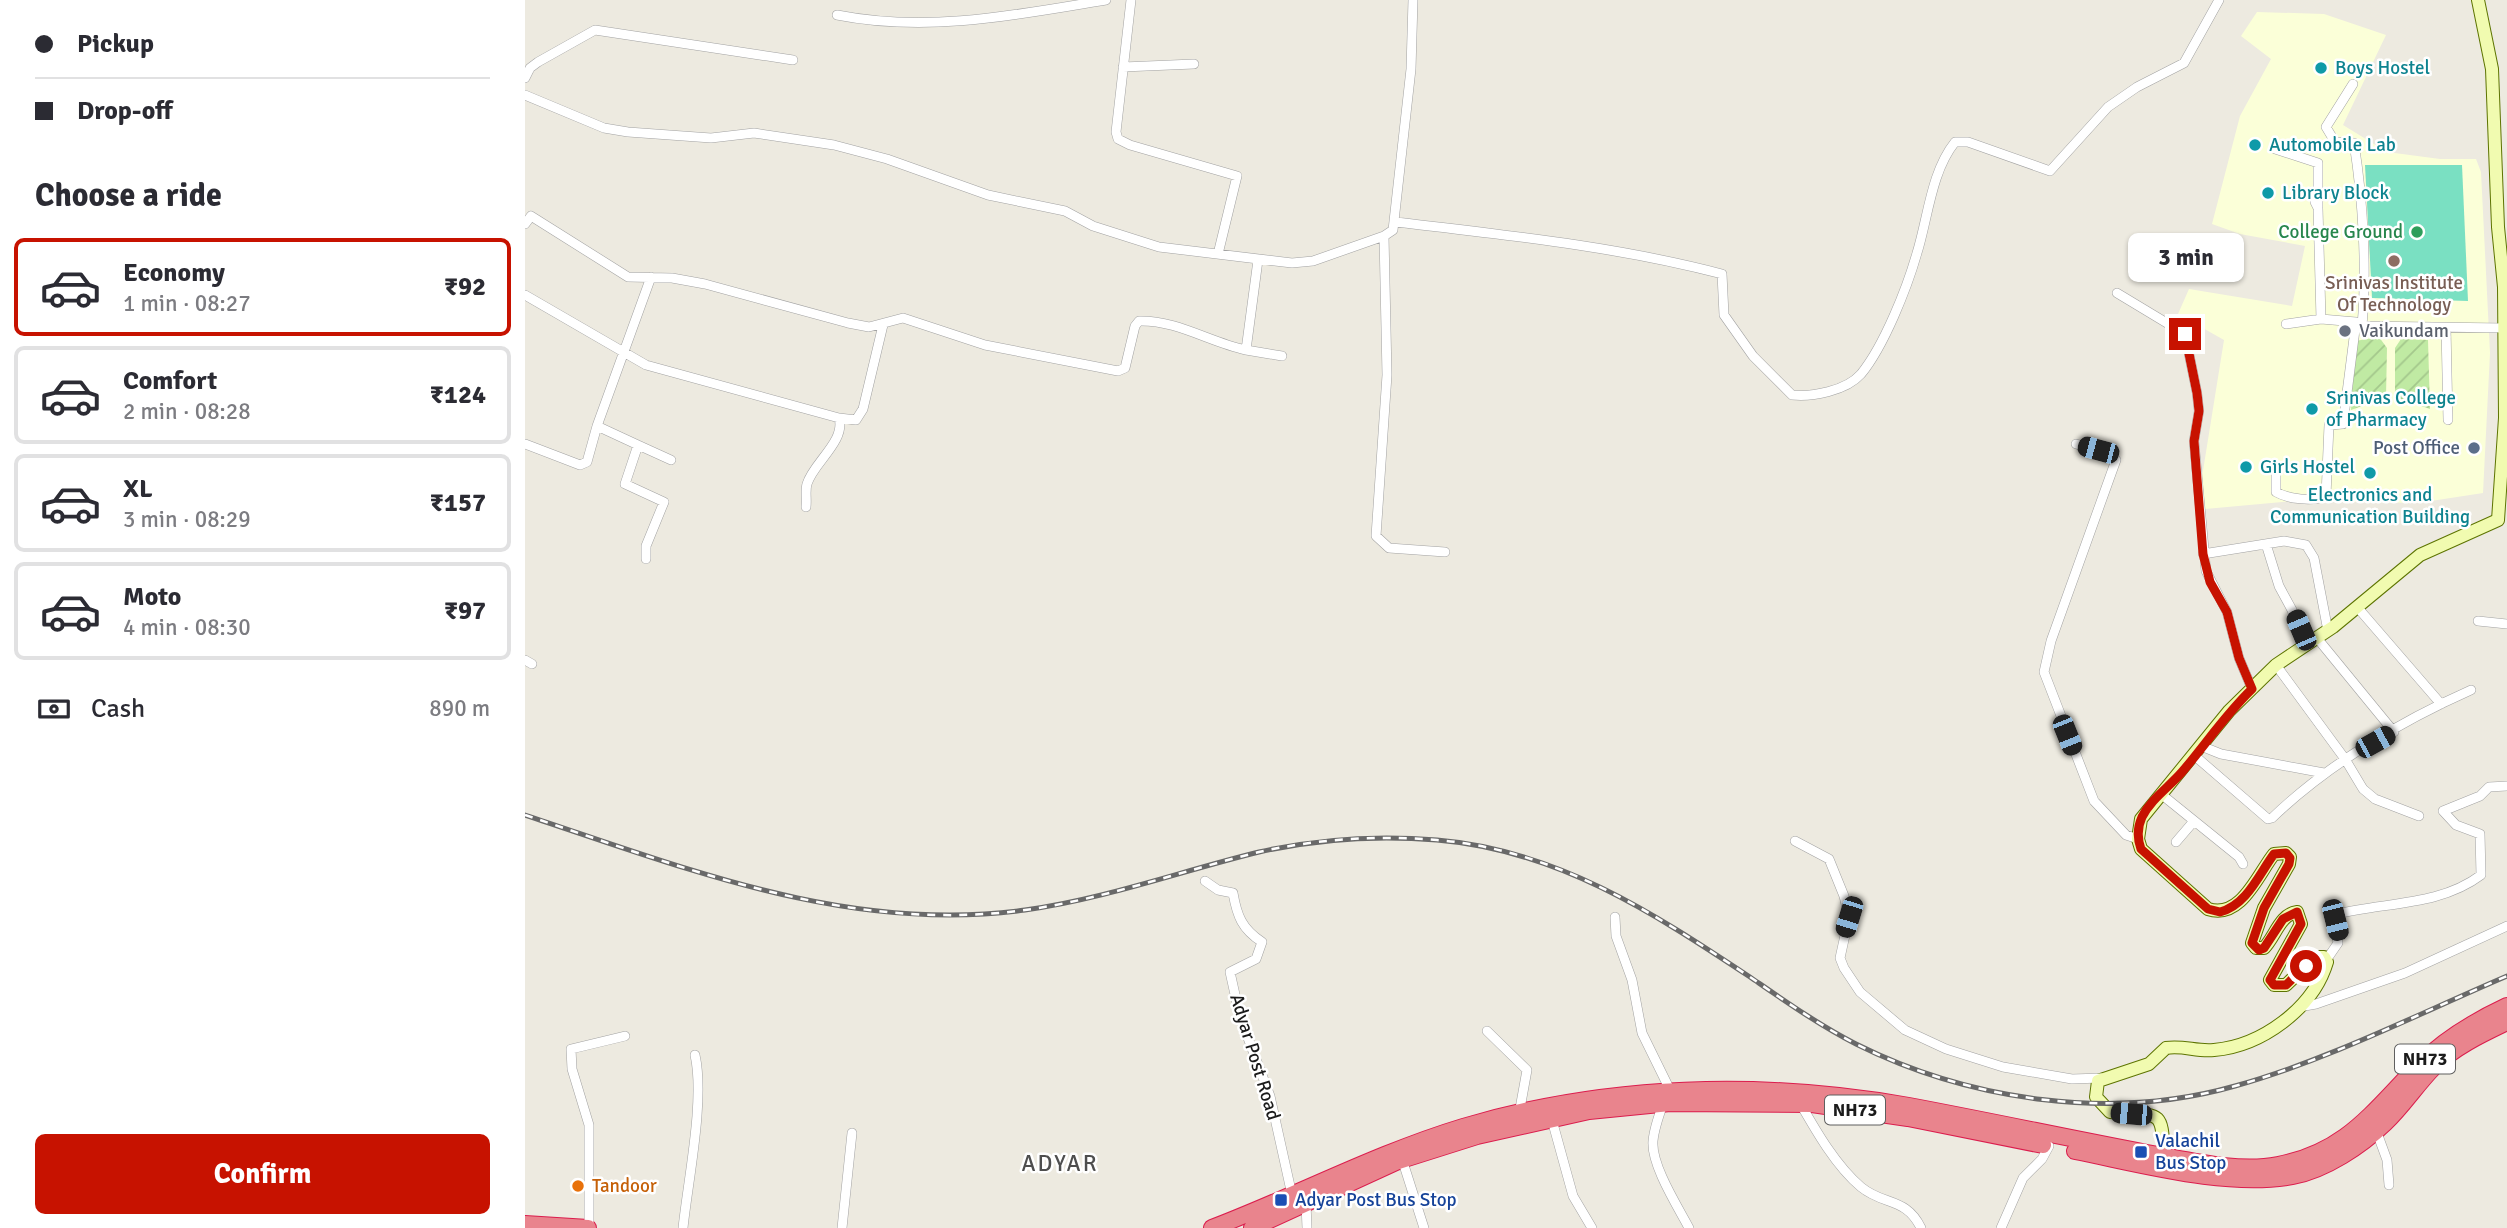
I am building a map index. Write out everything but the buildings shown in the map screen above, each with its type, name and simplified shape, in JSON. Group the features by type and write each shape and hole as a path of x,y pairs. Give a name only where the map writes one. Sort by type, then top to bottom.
{"highway":[{"name":"NH73","path":"1212,1228 1299,1199 1464,1127 1592,1099 1667,1098 1800,1103 1908,1118 2049,1146 2165,1162 2274,1166 2315,1156 2345,1139 2365,1122 2423,1061 2470,1023 2507,1006"},
{"name":"NH73","path":"1391,1160 1477,1136 1589,1111 1708,1089 1832,1095 1910,1107 2231,1178 2293,1176 2317,1168 2376,1130 2434,1067 2480,1035 2507,1022"},
{"name":"NH73","path":"1252,1228 1299,1199"},
{"path":"525,1224 588,1228"}],"main road":[{"path":"2165,1162 2164,1126 2160,1119 2153,1115 2109,1112 2096,1097 2094,1090 2101,1079 2149,1064 2166,1048 2183,1046 2215,1050 2251,1041 2271,1031 2298,1007 2319,979 2327,965 2327,959 2315,957 2286,985 2274,985 2270,980 2301,924 2297,912 2283,919 2264,948 2259,950 2252,943 2264,908 2289,864 2290,858 2286,853 2274,854 2247,893 2235,905 2220,912 2208,909 2141,849 2138,839 2141,818 2252,689 2276,665 2358,608 2420,555 2488,527 2503,513 2505,418 2502,219 2492,69 2477,0"}],"street":[{"path":"837,15 862,20 970,22 1107,0"},
{"path":"1131,0 1116,121 1118,139 1237,176 1218,254"},
{"path":"525,95 604,128 628,132 711,138 754,133 834,145 887,159 988,195 1065,211 1093,226 1159,247 1258,260 1313,261 1394,230 1411,69 1413,0"},
{"path":"1396,222 1536,239 1675,262 1722,274 1724,315 1752,356 1791,395 1816,397 1859,376 1878,346 1917,254 1931,198 1948,150 1955,142 1968,142 2050,170 2109,107 2137,87 2184,63 2219,0"},
{"path":"525,78 538,62 595,30 793,60"},
{"path":"1123,66 1194,64"},
{"path":"2276,471 2276,492 2284,497 2320,499 2326,496 2329,425 2343,424 2364,299 2358,173 2354,143 2335,142 2326,127 2353,84"},
{"path":"2275,149 2318,163 2316,205 2321,319"},
{"path":"525,224 531,216 628,277 705,284 848,323 883,325 894,318 903,318 985,345 1118,371 1125,368 1135,326 1139,321 1169,323 1221,345 1282,356"},
{"path":"1384,236 1387,375 1376,536 1389,548 1445,552"},
{"path":"1246,350 1258,260"},
{"path":"525,444 580,464 587,462 597,426 651,277"},
{"path":"2117,293 2185,334 2199,411 2194,441 2203,554 2210,582 2227,612 2239,658 2252,689"},
{"path":"525,295 646,365 839,418 856,420 863,409 883,325"},
{"path":"2286,324 2321,319 2359,324 2504,328"},
{"path":"2446,328 2448,420"},
{"path":"806,507 807,484 833,441 841,424 839,418"},
{"path":"597,426 671,460"},
{"path":"2076,444 2109,453 2116,460 2051,641 2045,672 2094,801 2126,835 2138,839"},
{"path":"638,445 625,484 664,502 646,546 646,559"},
{"path":"2203,554 2298,542 2310,549 2317,570 2322,635 2394,732"},
{"path":"2266,544 2279,586 2301,630 2304,646"},
{"path":"2358,608 2441,704"},
{"path":"2478,621 2507,624"},
{"path":"2276,665 2369,794 2419,816"},
{"path":"2198,751 2268,819 2324,773 2441,704 2471,690"},
{"path":"2198,751 2324,773"},
{"path":"2327,959 2338,943 2335,920 2337,914 2440,895 2467,885 2481,875 2480,834 2456,825 2443,810 2480,796 2489,787 2507,786"},
{"path":"2161,794 2239,857 2243,864"},
{"path":"2175,842 2194,821"},
{"path":"1795,841 1829,859 1844,896 1849,917 1840,958 1844,968 1860,992 1905,1030 1946,1049 2003,1067 2072,1079 2101,1079"},
{"name":"Adyar Post Road","path":"1205,881 1219,890 1233,893 1236,913 1247,932 1262,942 1257,959 1230,972 1240,1017 1270,1097 1299,1199"},
{"path":"1615,917 1616,936 1628,964 1642,1033 1667,1098 1653,1142 1655,1153 1670,1194 1689,1228"},
{"path":"2298,1007 2316,1004 2405,973 2507,926"},
{"path":"1487,1031 1527,1070 1519,1114"},
{"path":"588,1228 589,1125 572,1069 572,1049 625,1036"},
{"path":"683,1228 698,1102 699,1072 695,1055"},
{"path":"1800,1103 1815,1129 1859,1185 1876,1198 1902,1205 1915,1215 1921,1228"},
{"path":"1552,1120 1573,1196 1592,1228"},
{"path":"2376,1130 2387,1160 2389,1185"},
{"path":"842,1228 852,1133"},
{"path":"2001,1228 2023,1178 2042,1159 2049,1146"},
{"path":"1391,1160 1424,1228"},
{"path":"1299,1199 1307,1228"}],"shaded area":[{"name":"Srinivas Institute Of Technology","path":"2257,12 2324,14 2386,35 2343,125 2387,152 2440,159 2476,159 2481,172 2490,353 2483,493 2418,503 2294,501 2205,509 2202,477 2224,340 2178,314 2189,289 2292,306 2305,246 2240,234 2212,224 2240,116 2271,59 2241,36"}],"green space":[{"name":"College Ground","path":"2365,165 2462,165 2468,301 2372,298"},
{"path":"2379,337 2387,348 2386,397 2351,410 2355,341"},
{"path":"2401,339 2428,340 2430,409 2395,397 2395,348"}],"railway":[{"path":"525,815 647,856 771,892 833,905 896,913 960,915 1055,905 1114,892 1259,852 1303,844 1392,838 1481,846 1523,856 1602,888 1677,930 1815,1021 1900,1064 1946,1080 2042,1100 2140,1102 2188,1097 2235,1086 2373,1036 2507,976"}],"place":[{"name":"Boys Hostel","path":"2321,68"},
{"name":"Automobile Lab","path":"2255,145"},
{"name":"Library Block","path":"2268,193"},
{"name":"College Ground","path":"2417,232"},
{"name":"Srinivas Institute Of Technology","path":"2394,261"},
{"name":"Vaikundam","path":"2345,331"},
{"name":"Srinivas College of Pharmacy","path":"2312,409"},
{"name":"Post Office","path":"2474,448"},
{"name":"Girls Hostel","path":"2246,467"},
{"name":"Electronics and Communication Building","path":"2370,473"},
{"name":"Valachil Bus Stop","path":"2141,1152"},
{"name":"Tandoor","path":"578,1186"},
{"name":"Adyar Post Bus Stop","path":"1281,1200"}],"district":[{"name":"ADYAR","path":"1060,1163"}],"route":[{"path":"2185,334 2199,411 2194,441 2206,571 2227,612 2239,658 2252,689 2229,711 2182,773 2147,809 2141,818 2138,839 2141,849 2208,909 2220,912 2228,910 2247,893 2274,854 2286,853 2290,858 2289,864 2264,908 2252,936 2252,943 2259,950 2264,948 2283,919 2292,912 2297,912 2301,915 2301,924 2288,951 2271,972 2270,980 2274,985 2286,985 2306,966"}]}
